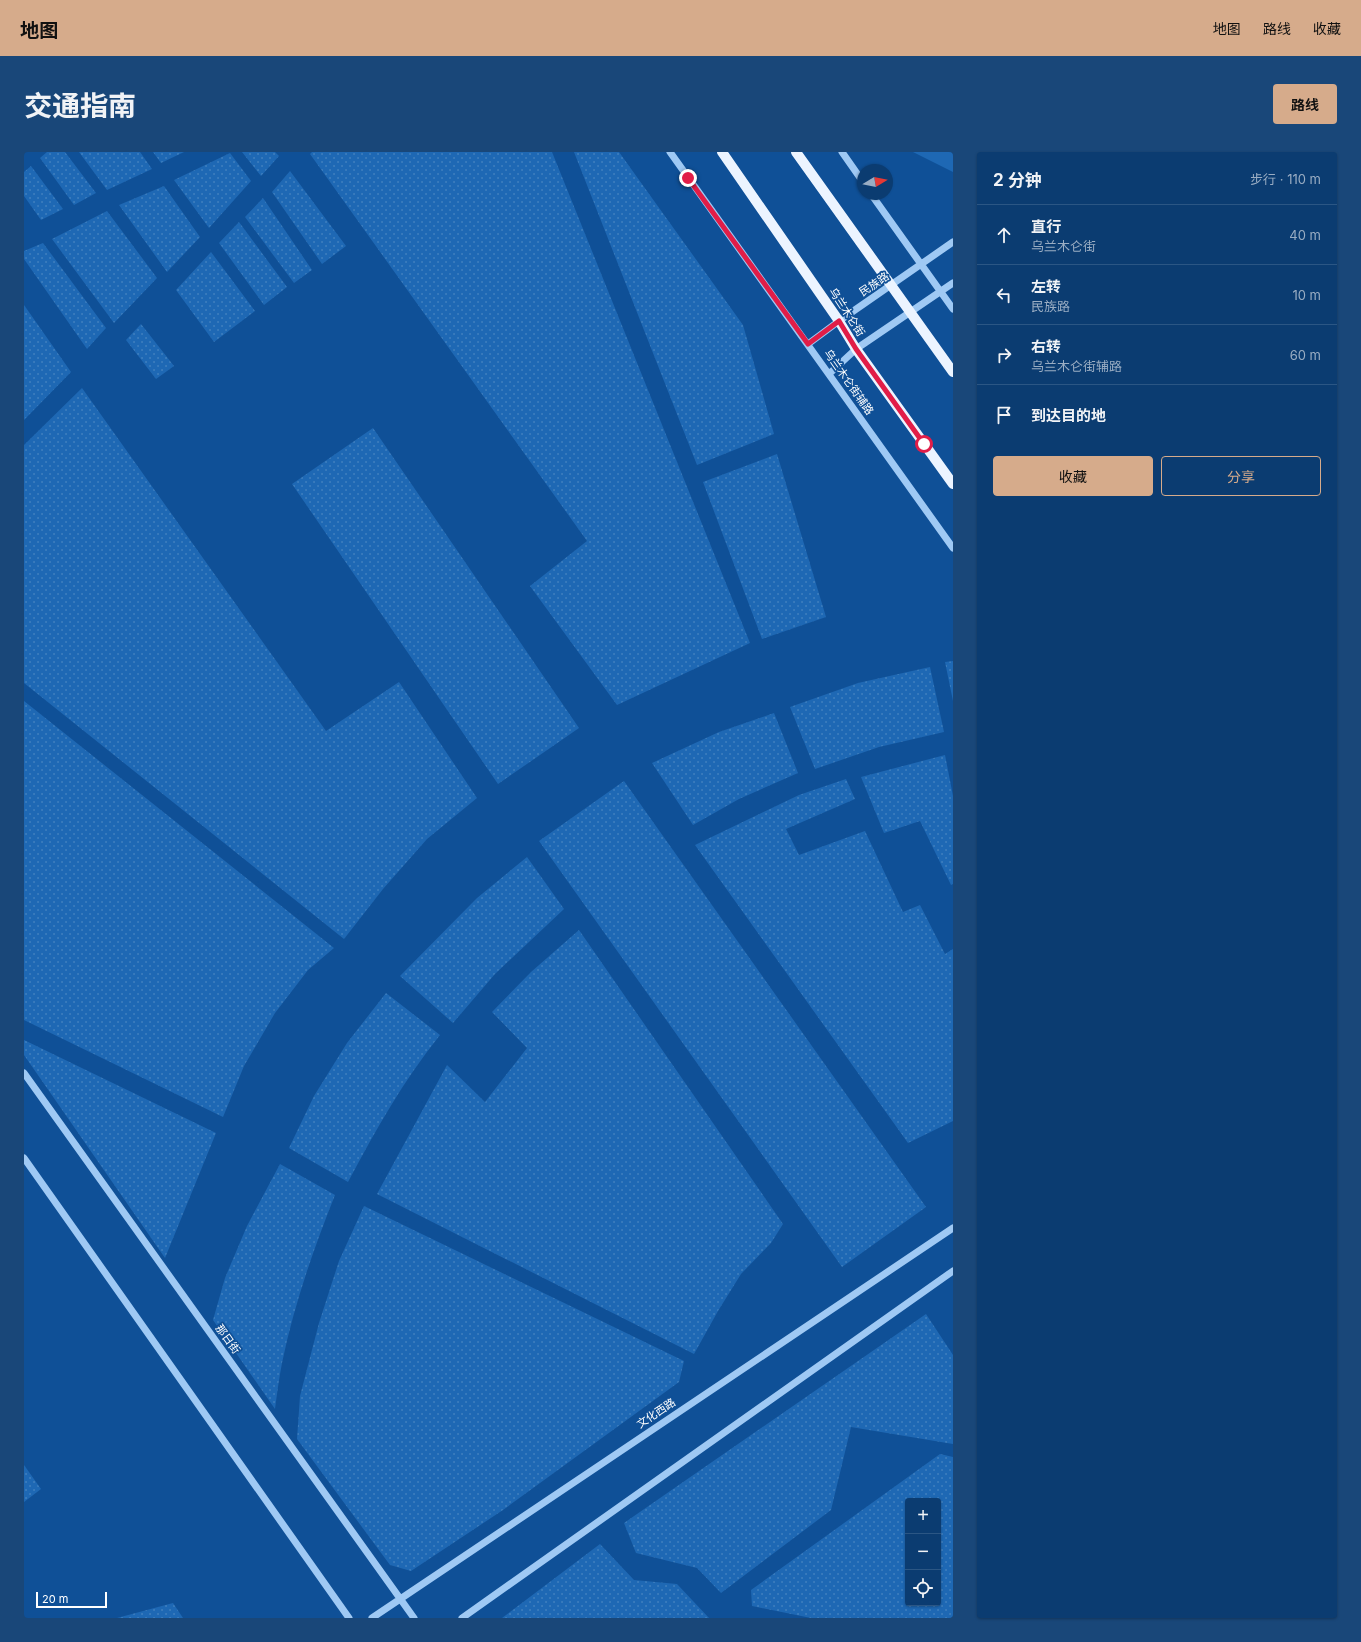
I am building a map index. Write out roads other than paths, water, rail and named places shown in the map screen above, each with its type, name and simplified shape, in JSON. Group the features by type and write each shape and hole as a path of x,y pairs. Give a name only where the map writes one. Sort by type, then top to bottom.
{"main road":[{"name":"乌兰木仑街","path":"722,152 839,321 856,349 953,484"},
{"path":"796,152 953,372"}],"street":[{"name":"乌兰木仑街辅路","path":"670,152 953,548"},
{"path":"842,152 857,173"},
{"path":"875,200 953,309"},
{"name":"民族路","path":"808,344 953,242"},
{"path":"829,374 856,349 953,283"},
{"name":"那日街","path":"24,1073 414,1618"},
{"path":"24,1158 349,1618"},
{"name":"文化西路","path":"372,1618 953,1228"},
{"path":"462,1618 953,1271"}]}
